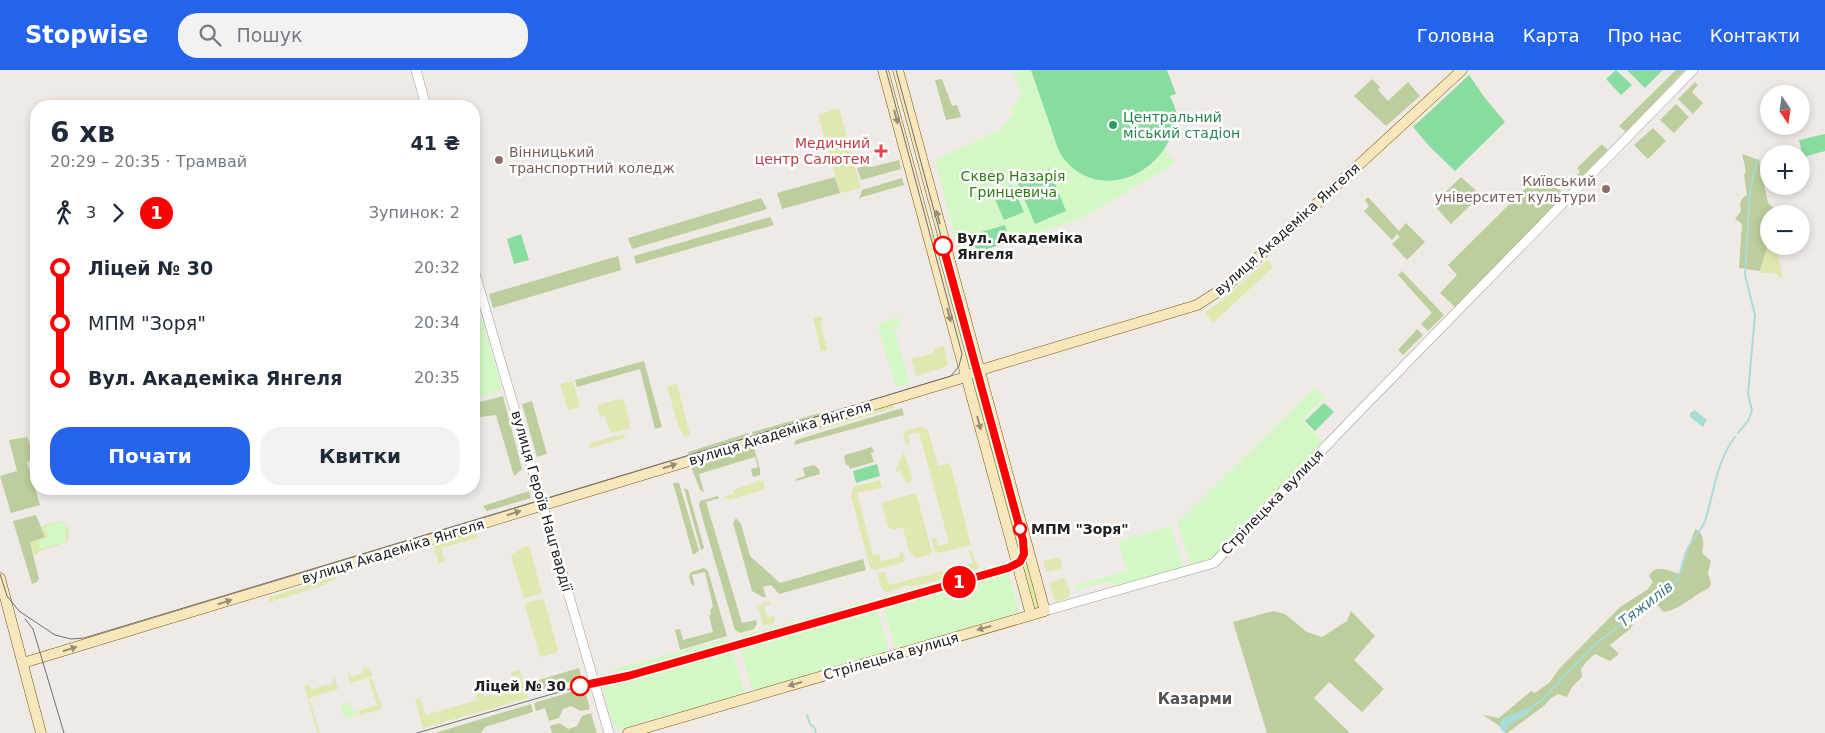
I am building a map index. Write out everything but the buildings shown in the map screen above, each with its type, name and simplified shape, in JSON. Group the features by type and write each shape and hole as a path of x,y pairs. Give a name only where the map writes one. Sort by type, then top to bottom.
{"main road":[{"path":"883,70 1031,615"},
{"path":"898,70 1045,611"},
{"name":"вулиця Академіка Янгеля","path":"23,663 966,376 979,370 1181,311 1207,300 1227,286 1462,70"},
{"path":"0,578 41,733"},
{"name":"Стрілецька вулиця","path":"628,733 1045,611"}],"street":[{"path":"416,70 424,100"},
{"name":"Стрілецька вулиця","path":"1045,611 1214,563 1365,405 1694,70"},
{"name":"вулиця Героїв Нацгвардії","path":"480,290 609,733"}],"green space":[{"name":"Сквер Назарія Гринцевича","path":"1016,70 1031,70 1061,155 1099,180 1119,180 1140,173 1150,166 1164,150 1176,163 1083,218 960,258 935,160 999,130 1014,113 1009,109 1018,103 1017,99 1022,96 1014,75"},
{"name":"Центральний міський стадіон","path":"1031,70 1167,70 1176,94 1170,96 1177,115 1177,122 1173,133 1156,159 1145,169 1132,176 1118,180 1103,180 1089,177 1076,170 1060,153"},
{"path":"1616,70 1632,85 1621,95 1606,79"},
{"path":"1627,70 1663,70 1645,88"},
{"path":"1676,70 1685,70 1626,132 1619,126"},
{"path":"1469,75 1505,122 1455,171 1430,147 1413,127"},
{"path":"942,79 952,106 957,105 961,117 946,120 935,80"},
{"path":"1372,79 1380,87 1378,90 1388,101 1408,82 1420,96 1386,126 1354,96"},
{"path":"1695,82 1698,85 1692,92 1703,103 1693,114 1678,99"},
{"path":"1676,104 1689,117 1674,133 1660,120"},
{"path":"839,108 861,188 840,193 818,115"},
{"path":"1653,128 1666,141 1648,159 1634,145"},
{"path":"1825,134 1825,151 1810,155 1810,145 1800,145 1799,140"},
{"path":"1602,144 1608,150 1576,182 1573,179 1580,172 1577,168"},
{"path":"1742,154 1759,160 1760,195 1766,195 1770,205 1760,205 1760,255 1765,255 1760,271 1739,268 1742,224 1735,219 1741,211 1741,200 1747,195 1744,175 1746,171"},
{"path":"899,160 901,169 861,180 857,168 869,165 871,167"},
{"path":"1049,169 1066,211 1035,224 1017,182"},
{"path":"1542,172 1566,196 1455,307 1440,293 1457,275 1448,265"},
{"path":"835,177 840,193 782,209 777,193"},
{"path":"1461,177 1481,195 1451,224 1433,204"},
{"path":"902,178 904,185 859,198 862,190"},
{"path":"1012,185 1024,212 1004,220 993,194"},
{"path":"1368,197 1399,231 1406,223 1425,242 1407,260 1392,244 1400,237 1397,234 1392,240 1364,211 1369,206 1365,200"},
{"path":"761,198 767,209 632,249 628,238"},
{"path":"770,217 774,225 636,264 634,256"},
{"path":"1005,225 1010,242 977,252 971,235"},
{"path":"521,234 529,260 514,264 507,239"},
{"path":"1765,255 1778,255 1783,279 1773,273 1760,273"},
{"path":"618,256 621,270 493,308 489,294"},
{"path":"1268,260 1273,267 1213,323 1205,313"},
{"path":"1402,271 1444,315 1428,331 1421,324 1432,313 1398,275"},
{"path":"822,316 823,321 820,322 827,349 825,351 821,351 813,318"},
{"path":"898,317 901,326 894,328 910,384 896,387 878,329 880,323"},
{"path":"480,318 483,321 502,390 480,396"},
{"path":"1417,329 1423,335 1403,355 1398,350"},
{"path":"944,346 948,366 916,376 911,359 934,353 933,349"},
{"path":"644,361 662,427 655,429 640,369 577,387 575,380"},
{"path":"573,381 580,407 568,410 560,384"},
{"path":"677,384 690,435 684,437 678,425 667,386"},
{"path":"980,387 1022,547 1021,559 973,389"},
{"path":"1315,387 1325,397 1302,420 1323,442 1211,559 1191,565 1177,523"},
{"path":"503,396 522,469 514,476 496,415 480,417 480,402"},
{"path":"619,399 624,401 631,428 610,433 605,416 600,417 597,405"},
{"path":"532,401 547,454 537,457 522,404"},
{"path":"1324,403 1334,412 1315,431 1305,421"},
{"path":"893,405 894,408 819,430 820,426"},
{"path":"902,408 904,415 794,445 796,440"},
{"path":"824,412 825,414 753,435 752,432"},
{"path":"921,427 928,431 938,466 950,463 971,545 938,553 935,551 931,539 936,538 938,546 949,543 919,432 908,435 910,443 906,444 903,434 907,430"},
{"path":"748,433 749,436 689,455 688,452"},
{"path":"623,434 626,438 590,448 590,443"},
{"path":"27,437 30,445 30,461 27,462 30,472 30,495 37,495 40,505 11,513 0,476 17,471 9,440"},
{"path":"872,447 874,452 871,453 874,462 850,469 846,465 845,455"},
{"path":"754,448 760,475 753,477 751,469 758,467 755,457 699,474 704,492 700,490 692,469 693,466"},
{"path":"904,452 913,481 906,483 904,477 902,478 901,470 895,472"},
{"path":"877,464 880,476 856,483 853,471"},
{"path":"814,465 819,469 820,474 796,481 796,479 805,476 803,468"},
{"path":"880,480 882,488 857,493 873,555 879,554 881,561 899,557 902,550 905,559 904,562 875,570 870,567 851,496 853,487"},
{"path":"763,481 765,489 729,500 727,498 724,499 724,497 733,494 735,489"},
{"path":"673,483 679,483 699,551 693,555"},
{"path":"684,488 688,490 704,548 701,550"},
{"path":"529,491 531,498 487,511 483,506"},
{"path":"916,493 932,552 930,555 916,558 909,552 903,527 893,530 888,527 882,505 883,502"},
{"path":"718,496 719,498 706,502 742,623 756,620 757,624 754,629 740,633 735,630 699,506 700,501"},
{"path":"36,515 45,537 30,542 39,579 32,584 13,521"},
{"path":"736,518 741,524 750,556 780,583 863,559 866,570 779,594 771,585 763,587 766,597 763,597 752,591 733,523"},
{"path":"62,521 65,522 68,527 68,539 67,542 40,551 34,556 30,541 45,537 42,526","holes":["61,522 65,523 67,527 66,539 38,542 48,539"]},
{"path":"61,522 67,526 64,542 40,549 38,542 48,538 45,527"},
{"path":"1171,526 1183,567 1117,585 1110,581 1077,590 1076,585 1127,571 1118,541"},
{"path":"1695,529 1702,536 1702,553 1711,561 1708,573 1711,583 1709,588 1682,605 1664,612 1656,604 1637,618 1630,629 1610,645 1619,654 1610,661 1595,654 1581,669 1582,677 1572,687 1567,697 1558,694 1507,733 1483,715 1499,718 1531,691 1535,693 1550,682 1559,669 1620,607 1647,590 1653,582 1649,576 1652,572 1663,569 1680,574"},
{"path":"476,532 478,538 441,548 445,562 439,563 433,545"},
{"path":"529,546 542,593 524,599 511,556 521,548"},
{"path":"969,551 971,551 979,567 977,570 912,587 907,585 886,593 880,584 879,573 885,571 889,585 973,563"},
{"path":"1026,557 1040,608 1034,609 1021,565"},
{"path":"1060,557 1062,568 1046,572 1043,561"},
{"path":"704,568 708,571 727,636 680,650 675,630 680,629 683,640 713,632 709,615 711,615 710,611 713,606 705,572 692,575 695,586 691,584 689,576 691,572"},
{"path":"979,571 983,579 1008,572 1018,608 1015,614 901,648 894,645 883,605 885,604 883,597"},
{"path":"336,576 337,579 327,582 327,584 270,602 269,597"},
{"path":"1065,578 1070,592 1068,598 1056,602 1049,582"},
{"path":"874,599 888,647 884,653 757,691 751,687 738,642 741,636"},
{"path":"544,600 558,650 542,657 540,656 525,606 526,603"},
{"path":"770,601 771,604 764,606 767,617 774,616 774,623 763,626 758,607"},
{"path":"1273,611 1285,614 1307,632 1322,637 1347,621 1351,611 1375,636 1354,660 1384,689 1362,712 1329,682 1314,698 1350,733 1267,733 1233,622"},
{"path":"728,638 745,694 619,729 612,724 602,684 614,681 612,670"},
{"path":"579,668 582,679 539,690 534,689 532,682"},
{"path":"363,669 370,669 373,676 350,683 349,673 351,677 363,673"},
{"path":"519,669 528,698 423,728 415,700 420,698 426,715 477,700 475,692 482,690 485,697 520,687 517,675 512,676 511,672"},
{"path":"334,677 339,677 335,678 338,689 309,698 320,733 318,733 304,686 309,685 312,689 333,683"},
{"path":"372,678 382,707 380,710 360,715 359,711 377,705 369,679"},
{"path":"574,691 579,693 580,696 586,694 590,709 581,711 571,706 563,709 559,718 549,721 545,708 536,711 534,703"},
{"path":"349,701 353,711 357,710 358,715 346,719 343,717 341,705"},
{"path":"531,704 533,712 485,727 481,733 435,733"},
{"path":"591,713 597,733 552,733 550,726 560,723 568,729 577,726 582,716"}],"water":[{"path":"1695,410 1707,420 1703,427 1690,417 1690,413"},
{"path":"1535,705 1530,712 1507,727 1506,733 1502,731 1499,725 1503,718"}],"waterway":[{"name":"Тяжилів","path":"1738,433 1748,421 1752,411 1748,394 1755,315 1745,275 1750,190 1757,162"},
{"name":"Тяжилів","path":"1534,706 1543,699 1593,646 1677,581 1686,552 1705,521 1716,478 1724,457 1735,437"},
{"path":"807,715 810,724"},
{"path":"815,729 816,733"}],"tram line":[{"path":"0,574 7,596 19,611 55,635 71,639 84,638 951,376 959,366 962,354 886,70"},
{"path":"417,733 580,686 610,681 735,646 1008,568 1020,562 1024,554 1023,540 896,70"},
{"name":"1","path":"580,686 610,681 1008,568 1018,564 1023,559 1023,540 943,246"},
{"path":"25,619 33,629 64,733"}],"place":[{"name":"Центральний міський стадіон","path":"1113,125"},
{"name":"Медичний центр Салютем","path":"881,151"},
{"name":"Вінницький транспортний коледж","path":"499,160"},
{"name":"Київський університет культури","path":"1606,189"},
{"name":"Вул. Академіка Янгеля","path":"943,246"},
{"name":"МПМ \"Зоря\"","path":"1020,529"},
{"name":"Ліцей № 30","path":"580,686"}],"district":[{"name":"Казарми","path":"1195,699"}]}
